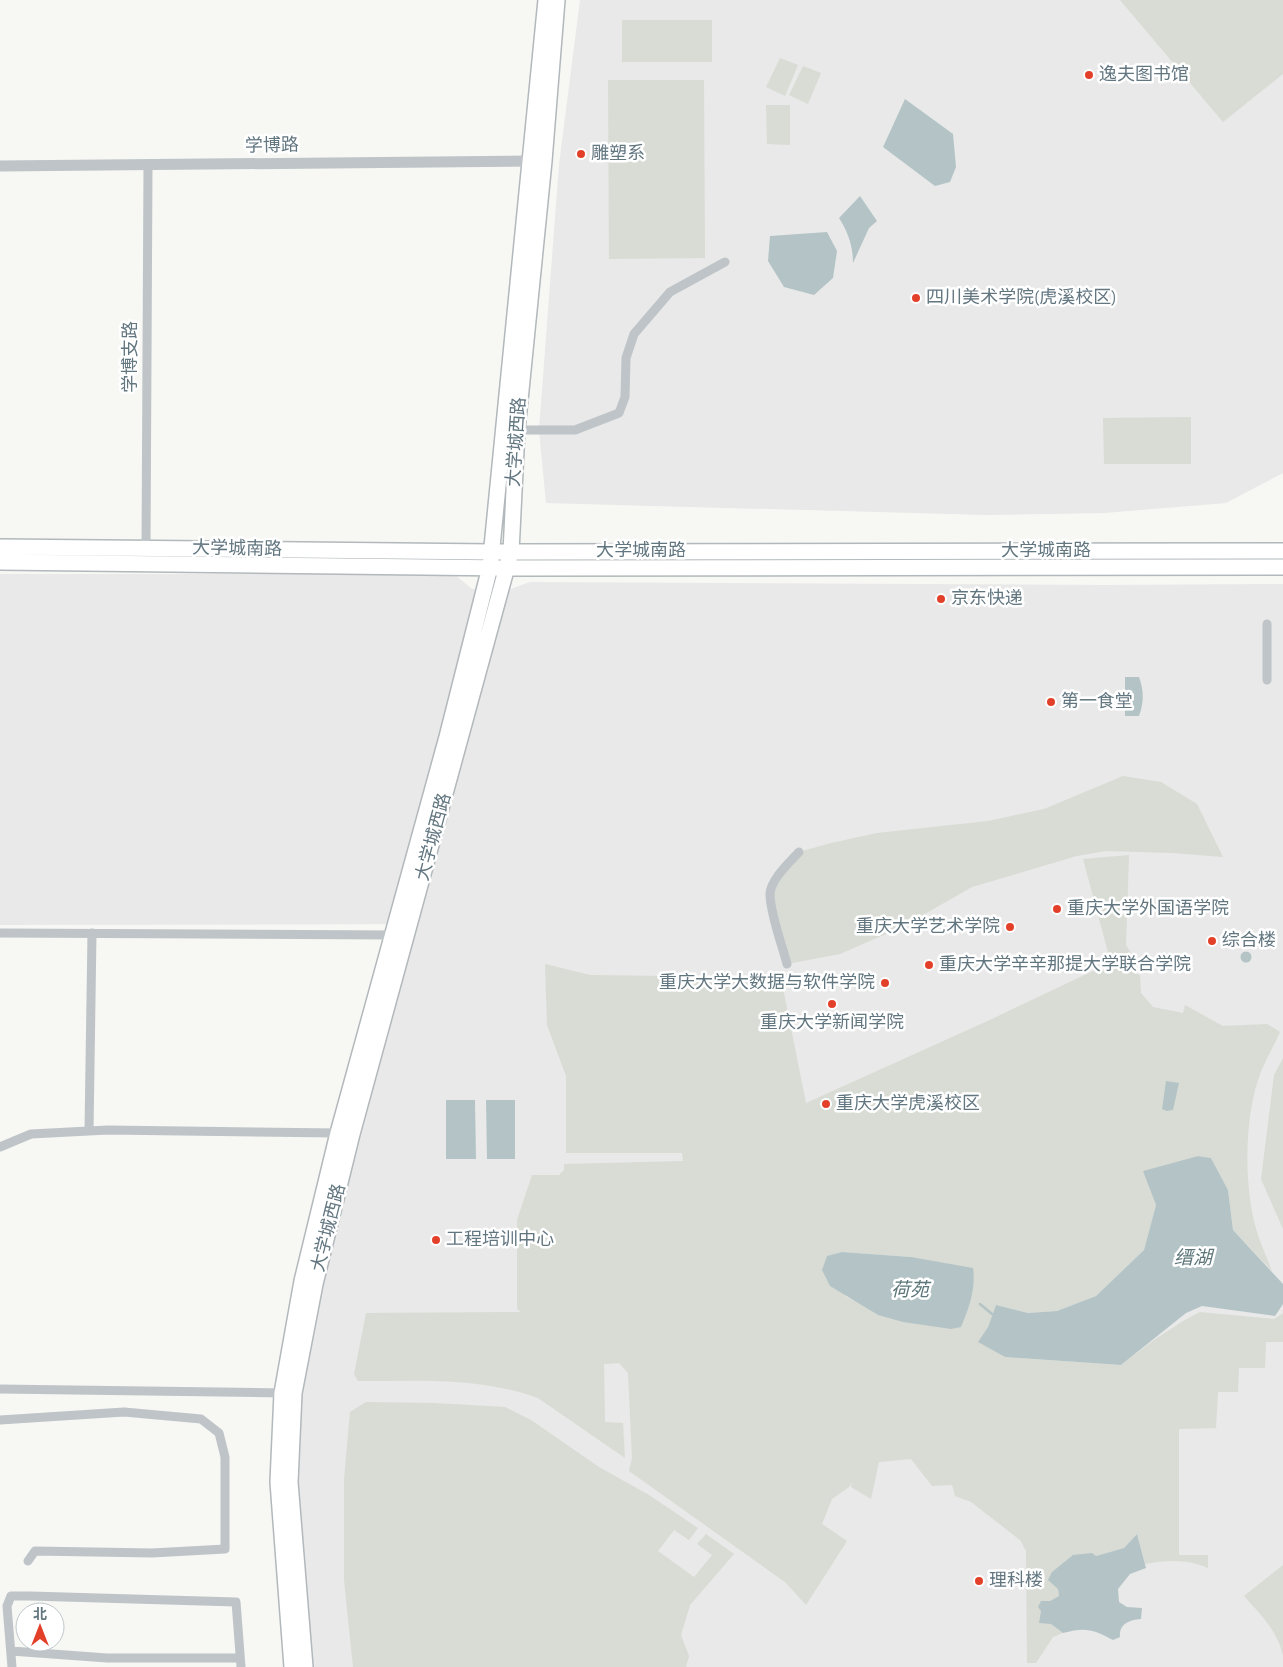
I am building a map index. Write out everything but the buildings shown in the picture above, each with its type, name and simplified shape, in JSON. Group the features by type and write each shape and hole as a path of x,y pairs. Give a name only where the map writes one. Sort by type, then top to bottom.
{"main road":[{"name":"大学城西路","path":"292,1667 278,1482 302,1281 338,1133 400,935 508,568 511,552 517,430 537,161 546,0"},
{"name":"大学城西路","path":"305,1667 290,1482 288,1393 491,560 557,0"},
{"name":"大学城南路","path":"0,547 146,548 491,560 508,568 1283,567"},
{"name":"大学城南路","path":"0,562 491,560 511,552 1283,552"}],"street":[{"name":"学博路","path":"0,166 537,161"},
{"name":"学博支路","path":"146,548 148,165"},
{"path":"517,430 575,430 619,413 624,397 626,358 634,334 670,292 725,262"},
{"path":"1266,624 1267,680"},
{"path":"787,964 770,893 780,872 799,852"},
{"path":"90,1131 92,933"},
{"path":"0,934 400,935"},
{"path":"0,1147 31,1134 108,1130 338,1133"},
{"path":"0,1389 288,1393"},
{"path":"0,1420 124,1412 202,1419 219,1433 225,1457 225,1549 152,1553 35,1551 28,1561"},
{"path":"11,1651 107,1658 241,1662 236,1602 11,1596 7,1606 12,1667"}],"shaded area":[{"name":"四川美术学院(虎溪校区)","path":"580,0 1283,0 1283,473 1226,503 1104,513 988,515 546,503 539,430 559,165"},
{"path":"1120,0 1283,0 1283,74 1223,122"},
{"path":"622,20 712,20 712,62 622,62"},
{"path":"780,58 798,65 785,96 766,87"},
{"path":"803,66 821,73 808,104 789,95"},
{"path":"608,80 704,80 705,258 609,259"},
{"path":"766,105 790,105 790,145 767,144"},
{"path":"1191,417 1191,464 1104,464 1103,418"},
{"name":"重庆大学虎溪校区","path":"0,574 454,574 472,589 508,590 530,582 1283,584 1283,1667 313,1667 296,1483 302,1388 321,1283 417,924 0,925"},
{"path":"1123,776 1161,782 1197,804 1223,857 1106,851 1077,856 972,887 902,927 840,954 787,964 770,893 799,852 877,833 988,821 1044,809"},
{"path":"1129,855 1126,945 1138,964 1122,957 1109,956 1083,859"},
{"path":"545,964 590,975 744,977 780,973 806,1103 1097,969 1112,964 1140,975 1141,993 1153,1007 1183,1013 1185,1005 1223,1026 1267,1024 1280,1032 1260,1074 1253,1097 1247,1156 1253,1215 1272,1271 1233,1230 1228,1190 1211,1158 1198,1156 1144,1171 1156,1205 1144,1250 1096,1296 1057,1311 1028,1313 996,1305 988,1327 979,1342 1005,1357 1121,1365 1154,1340 1200,1312 1274,1319 1283,1313 1283,1342 1266,1342 1265,1368 1239,1368 1238,1392 1218,1392 1216,1428 1179,1429 1179,1555 1208,1555 1208,1568 1177,1561 1145,1564 1137,1534 1124,1548 1096,1556 1058,1589 1059,1596 1050,1601 1041,1611 1051,1624 1063,1633 1053,1637 1036,1663 1027,1663 1026,1551 1020,1540 971,1502 955,1496 952,1485 932,1486 911,1459 879,1462 871,1499 851,1487 852,1482 849,1487 832,1499 822,1524 847,1541 806,1605 785,1582 629,1471 632,1458 628,1373 619,1363 604,1364 605,1422 623,1423 625,1458 538,1398 516,1391 472,1383 358,1381 354,1374 366,1313 521,1312 517,1309 517,1220 532,1175 559,1175 564,1170 564,1164 683,1161 682,1153 566,1153 566,1076 547,1025","holes":["842,1252 911,1257 878,1315 858,1302 846,1297 828,1256"]},
{"path":"1283,1058 1283,1229 1261,1179 1274,1075"},
{"path":"366,1402 505,1407 531,1420 599,1467 649,1495 698,1528 689,1540 674,1530 658,1551 694,1577 712,1555 697,1544 706,1534 734,1554 690,1605 681,1635 689,1656 686,1667 353,1667 344,1580 344,1479 350,1412"},
{"path":"1283,1565 1283,1656 1273,1631 1244,1596"}],"water":[{"path":"905,99 953,134 956,167 950,182 935,186 883,147"},
{"path":"860,196 877,221 869,228 853,263 849,239 839,218"},
{"path":"827,232 837,251 833,278 814,295 784,287 768,261 770,236"},
{"path":"1125,677 1139,677 1143,696 1139,716 1125,716"},
{"path":"1246,951 1252,957 1246,963 1240,957"},
{"path":"1166,1081 1179,1083 1173,1110 1167,1111 1162,1109"},
{"path":"446,1100 475,1100 476,1159 446,1159"},
{"path":"486,1100 515,1100 515,1159 487,1159"},
{"name":"缙湖","path":"1198,1156 1211,1158 1228,1190 1233,1230 1283,1284 1283,1304 1275,1316 1202,1306 1186,1313 1121,1365 1005,1357 978,1342 988,1327 996,1305 1028,1313 1057,1311 1096,1296 1144,1250 1156,1205 1143,1171"},
{"name":"荷苑","path":"842,1252 911,1257 973,1268 973,1291 961,1327 951,1329 903,1322 878,1315 830,1286 822,1270 827,1256"},
{"path":"1137,1534 1146,1568 1130,1574 1118,1589 1119,1602 1127,1607 1142,1608 1141,1619 1133,1620 1123,1626 1120,1637 1113,1640 1089,1630 1063,1633 1051,1624 1039,1623 1041,1611 1038,1607 1041,1601 1050,1601 1059,1596 1058,1589 1048,1580 1052,1572 1073,1555 1092,1553 1096,1556 1124,1548"}],"waterway":[{"path":"980,1304 992,1314"}],"place":[{"name":"逸夫图书馆","path":"1089,75"},
{"name":"雕塑系","path":"581,154"},
{"name":"四川美术学院(虎溪校区)","path":"916,298"},
{"name":"京东快递","path":"941,599"},
{"name":"第一食堂","path":"1051,702"},
{"name":"重庆大学外国语学院","path":"1057,909"},
{"name":"重庆大学艺术学院","path":"1010,927"},
{"name":"综合楼","path":"1212,941"},
{"name":"重庆大学辛辛那提大学联合学院","path":"929,965"},
{"name":"重庆大学大数据与软件学院","path":"885,983"},
{"name":"重庆大学新闻学院","path":"832,1004"},
{"name":"重庆大学虎溪校区","path":"826,1104"},
{"name":"工程培训中心","path":"436,1240"},
{"name":"理科楼","path":"979,1581"}]}
